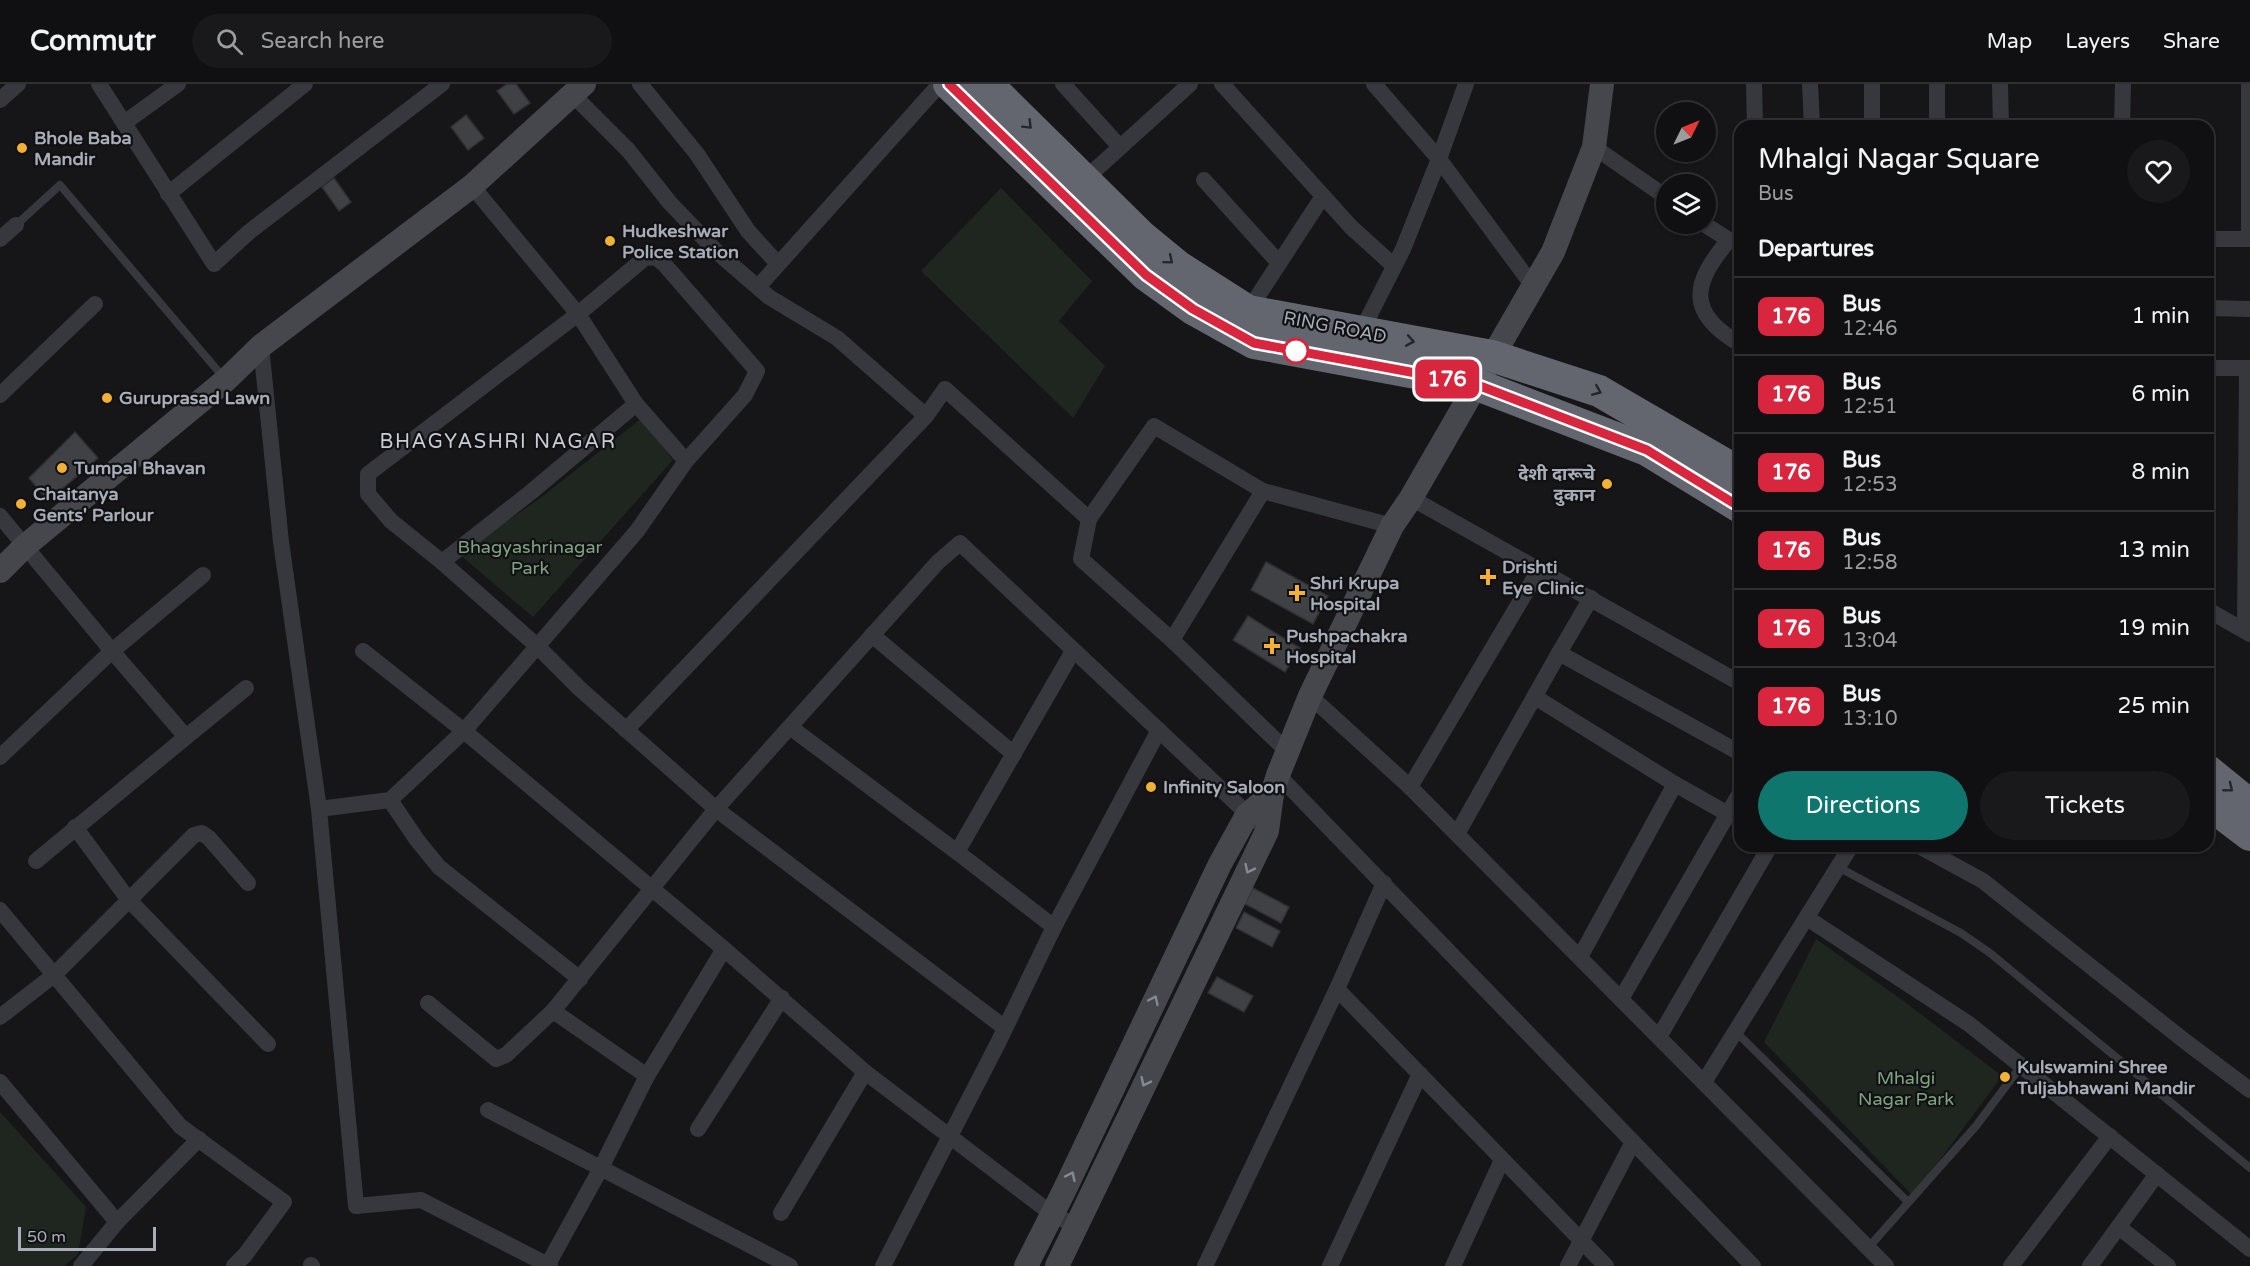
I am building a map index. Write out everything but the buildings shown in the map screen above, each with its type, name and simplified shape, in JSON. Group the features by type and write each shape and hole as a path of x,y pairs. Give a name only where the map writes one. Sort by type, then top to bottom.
{"highway":[{"name":"RING ROAD","path":"949,84 1146,275 1193,309 1254,343 1475,384 1647,450 1734,503"},
{"name":"RING ROAD","path":"987,84 1140,235 1179,267 1248,310 1492,356 1599,391 1734,470"},
{"path":"2214,776 2250,805"},
{"path":"2214,808 2250,835"}],"main road":[{"path":"1056,1266 1267,831 1275,784 1287,751 1310,696 1392,526 1411,498 1553,252 1594,147 1602,84"},
{"path":"0,571 25,546 226,380 261,346 472,186 578,89"},
{"path":"1026,1266 1186,930 1247,814 1275,784"}],"street":[{"path":"0,100 18,84"},
{"path":"99,84 214,264 249,232 442,84"},
{"path":"124,123 178,84"},
{"path":"168,194 305,84"},
{"path":"640,84 697,154 748,231 778,264"},
{"path":"758,287 940,84"},
{"path":"1063,84 1120,147"},
{"path":"1084,180 1190,84"},
{"path":"1222,84 1351,227 1394,266"},
{"path":"1374,84 1439,159 1533,286"},
{"path":"1361,332 1394,266 1439,159 1466,84"},
{"path":"1754,84 1755,120"},
{"path":"1810,84 1812,120"},
{"path":"1872,84 1872,120"},
{"path":"1937,84 1937,120"},
{"path":"2000,84 2001,120"},
{"path":"2122,84 2122,120"},
{"path":"2214,239 2250,239 2249,84"},
{"path":"578,89 678,212 718,253 769,297 837,338 926,416"},
{"path":"1594,147 1656,190"},
{"path":"1204,180 1279,263"},
{"path":"472,186 578,314 636,404 686,461"},
{"path":"1248,310 1323,196"},
{"path":"0,239 16,225"},
{"path":"1716,230 1734,240 1711,262 1700,288 1700,304 1713,323 1734,340"},
{"path":"319,809 390,800 464,731 536,645 637,531 686,461 745,395 757,371 657,258 646,257 578,314 368,474 368,494 392,521 536,645 579,688 716,809 1005,1028"},
{"path":"0,395 95,304"},
{"path":"2214,308 2250,309"},
{"path":"261,346 281,542 319,809 356,1206 421,1200 548,1266 647,1076 724,949"},
{"path":"2214,368 2249,368 2247,633"},
{"path":"626,730 926,416 945,389 1089,519"},
{"path":"442,562 531,492 636,404"},
{"path":"1287,751 1172,640 1081,559 1089,519 1154,426 1263,491 1392,526"},
{"path":"1172,640 1263,491"},
{"path":"1411,498 1734,680"},
{"path":"0,516 186,737"},
{"path":"428,1004 496,1059 506,1054 553,1011 716,809 938,562 960,543 1267,831"},
{"path":"1410,787 1539,570"},
{"path":"0,758 112,651 203,575"},
{"path":"1457,834 1591,598"},
{"path":"2214,614 2247,633"},
{"path":"872,635 1014,754"},
{"path":"363,651 464,731 652,888 865,1072 1052,1214 1076,1226"},
{"path":"957,852 1073,651"},
{"path":"1560,653 1734,750"},
{"path":"36,861 246,688"},
{"path":"1310,696 1410,787 1886,1266"},
{"path":"1535,697 1675,784 1728,814"},
{"path":"790,727 1054,927"},
{"path":"883,1266 1054,927 1159,730"},
{"path":"1275,784 1384,883 1753,1266"},
{"path":"1580,957 1675,784"},
{"path":"390,800 417,840 439,867 580,978"},
{"path":"1621,999 1734,804"},
{"path":"75,827 128,899 268,1044"},
{"path":"0,1017 54,975 195,835 202,833 248,883"},
{"path":"1659,1037 1767,852"},
{"path":"1704,1082 1847,852"},
{"path":"1930,852 1983,881 2250,1090"},
{"path":"1205,1266 1337,989 1384,883"},
{"path":"0,910 180,1126 284,1202 245,1255 234,1266"},
{"path":"1807,918 1969,1024 2250,1249"},
{"path":"1337,989 1606,1266"},
{"path":"698,1129 782,998"},
{"path":"553,1011 647,1076"},
{"path":"781,1213 865,1072"},
{"path":"1330,1266 1420,1074"},
{"path":"0,1083 117,1222"},
{"path":"488,1110 790,1266"},
{"path":"2011,1266 2110,1136"},
{"path":"81,1266 117,1222 199,1139"},
{"path":"1568,1266 1633,1142"},
{"path":"1453,1266 1503,1160"},
{"path":"2090,1266 2157,1174"},
{"path":"2120,1227 2168,1266"}],"lane":[{"path":"16,225 60,185 226,380"},
{"path":"1838,867 1961,933 1990,953 2250,1168"},
{"path":"1735,1031 1908,1202"},
{"path":"1868,1248 1976,1126 2021,1066"}],"green space":[{"path":"1001,188 1092,281 1059,321 1105,366 1073,418 921,271"},
{"name":"Bhagyashrinagar Park","path":"642,418 673,460 533,617 459,554 539,499"},
{"name":"Mhalgi Nagar Park","path":"1816,939 1905,1002 2002,1076 1913,1196 1764,1042"},
{"path":"0,1112 86,1207 78,1254 64,1266 0,1266"}],"bus line":[{"name":"176","path":"949,84 1146,275 1193,309 1254,343 1475,384 1647,450 1734,503"}],"place":[{"name":"Bhole Baba Mandir","path":"22,148"},
{"name":"Hudkeshwar Police Station","path":"610,241"},
{"name":"Guruprasad Lawn","path":"107,398"},
{"name":"Tumpal Bhavan","path":"62,468"},
{"name":"देशी दारूचे दुकान","path":"1607,484"},
{"name":"Chaitanya Gents' Parlour","path":"21,504"},
{"name":"Drishti Eye Clinic","path":"1488,577"},
{"name":"Shri Krupa Hospital","path":"1297,593"},
{"name":"Pushpachakra Hospital","path":"1272,646"},
{"name":"Infinity Saloon","path":"1151,787"},
{"name":"Kulswamini Shree Tuljabhawani Mandir","path":"2005,1077"}],"district":[{"name":"BHAGYASHRI NAGAR","path":"498,442"}]}
